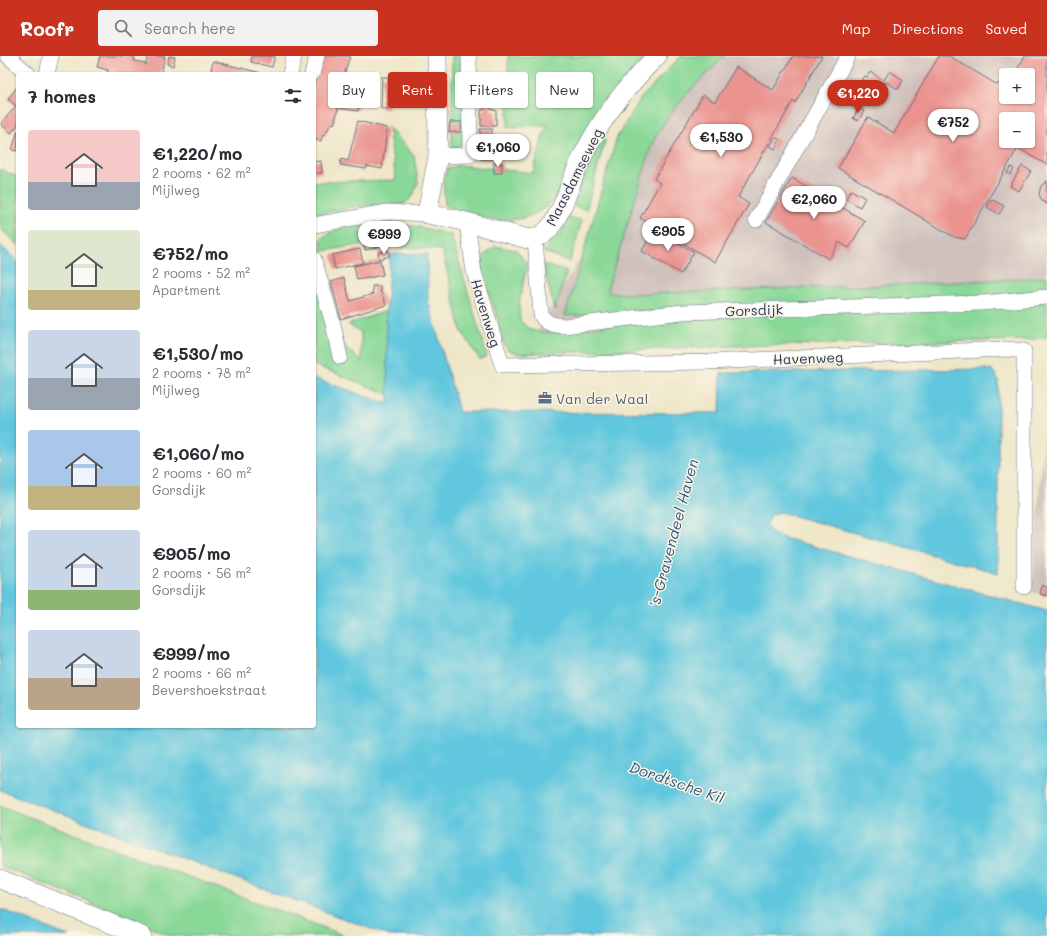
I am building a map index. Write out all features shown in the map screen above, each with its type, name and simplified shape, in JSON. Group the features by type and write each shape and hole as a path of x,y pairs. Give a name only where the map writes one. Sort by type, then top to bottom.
{"street":[{"path":"8,56 26,72"},
{"path":"47,72 51,56"},
{"path":"290,72 294,56"},
{"path":"313,72 317,56"},
{"path":"427,214 438,156 437,56"},
{"path":"438,156 470,155 469,56"},
{"name":"Maasdamseweg","path":"535,239 546,232 552,225 577,167 604,119 620,95 657,56"},
{"path":"756,220 848,56"},
{"path":"316,226 387,212 427,214 518,237 535,239"},
{"name":"Havenweg","path":"467,223 474,272 502,365 708,362 1006,349 1024,351 1024,587"},
{"name":"Gorsdijk","path":"535,239 539,307 544,319 555,325 564,326 682,312 981,303 1047,297"},
{"path":"316,266 333,324 340,357"},
{"path":"0,879 142,936"}],"shaded area":[{"path":"712,56 1047,56 1047,308 527,349 692,66"},
{"path":"1047,390 1047,596 1032,592"}],"green space":[{"path":"452,56 467,56 466,72 455,72 455,108 465,108 463,145 452,149"},
{"path":"508,56 645,56 602,112 578,147 556,197 540,211 527,217 514,220 500,220 471,215 445,205 443,182 447,169 459,165 533,173 543,135 549,125 508,127 508,108 528,108 528,72 508,72"},
{"path":"681,56 725,56 675,107 652,144 608,287 609,293 633,294 919,284 1047,277 1047,293 565,316 617,137 641,98"},
{"path":"388,127 414,156 418,182 413,196 404,204 358,206 316,213 316,182 396,180"},
{"path":"604,133 605,141 586,210 571,205"},
{"path":"0,169 16,176 16,243 0,228"},
{"path":"568,218 582,220 570,262 544,252 551,241 560,235"},
{"path":"392,223 419,227 451,235 487,356 480,360 461,330 442,250 366,244 322,251 321,239 336,230 355,226"},
{"path":"495,246 516,250 527,264 519,304 520,320 529,329 536,331 559,332 619,324 726,316 1047,302 1047,337 1028,340 737,346 519,354 508,350 503,342 497,316 481,271 484,256"},
{"path":"543,264 567,272 555,310 554,308"},
{"path":"316,287 345,346 361,362 361,332 349,324 386,311 388,394 316,366"},
{"path":"0,806 346,936 171,936 136,920 0,866"}],"water":[{"path":"0,245 16,260 16,728 316,728 316,379 388,404 386,311 390,254 427,254 428,300 459,412 720,413 721,373 986,369 991,370 998,380 998,573 780,512 771,515 767,525 770,531 780,537 1047,611 1047,936 390,936 0,790"},
{"path":"0,909 68,936 0,936"}],"building":[{"path":"100,56 128,56 135,58 134,61 145,63 146,65 148,56 165,56 161,72 108,72 108,70 97,67"},
{"path":"169,56 175,57 173,66 167,64"},
{"path":"252,56 275,56 272,67 251,62"},
{"path":"322,56 350,56 345,72 328,72 328,108 338,108 334,124 331,123 325,135 323,134 321,141 316,140 316,78"},
{"path":"793,56 822,56 795,103 793,101 738,197 749,204 715,262 640,218 660,183 654,179 703,95 715,102 736,67 773,90"},
{"path":"939,56 949,56 996,84 999,84 999,104 1035,104 1035,68 1018,68 1025,56 1047,56 1047,165 1018,148 965,239 954,237 838,168 868,117 894,133"},
{"path":"213,61 257,72 210,72"},
{"path":"890,71 903,80 898,89 886,82 879,93 875,90 870,99 856,90 864,76 867,77 870,72 884,80"},
{"path":"382,77 388,77 388,109 381,109"},
{"path":"16,88 16,106 8,99"},
{"path":"16,106 16,127 11,133 2,125 3,121"},
{"path":"338,108 359,108 358,111"},
{"path":"484,108 491,108 491,110 496,110 496,126 481,126 481,110 484,110"},
{"path":"859,108 864,111 858,121 853,118"},
{"path":"358,121 387,128 382,169 367,166 366,169 340,165 341,159 348,161"},
{"path":"450,122 462,122 461,132 449,132"},
{"path":"480,129 492,129 492,159 480,159"},
{"path":"16,137 16,151 12,150"},
{"path":"775,137 780,140 775,149 770,146"},
{"path":"321,161 322,173 316,173 316,162"},
{"path":"494,163 502,163 502,173 494,173"},
{"path":"1022,166 1031,171 1019,191 1010,186"},
{"path":"1011,167 1014,169 1010,175 1007,173"},
{"path":"792,178 865,221 849,248 839,242 829,259 766,222"},
{"path":"1047,181 1047,204 1042,201 1039,194 1041,186"},
{"path":"851,190 865,198 860,207 846,199"},
{"path":"991,199 1004,206 999,214 987,207"},
{"path":"654,229 694,252 681,274 642,251"},
{"path":"380,240 382,246 365,250 364,244"},
{"path":"360,249 363,263 335,269 332,255"},
{"path":"388,250 390,256 379,259 378,253"},
{"path":"380,260 383,275 357,280 354,266"},
{"path":"344,278 350,301 373,294 372,286 380,286 380,292 386,305 341,319 331,282"},
{"path":"1042,585 1047,587 1047,596 1040,594"}],"place":[{"name":"Van der Waal","path":"545,398"}],"water label":[{"name":"'s-Gravendeel Haven","path":"673,533"},
{"name":"Dordtsche Kil","path":"677,782"}]}
